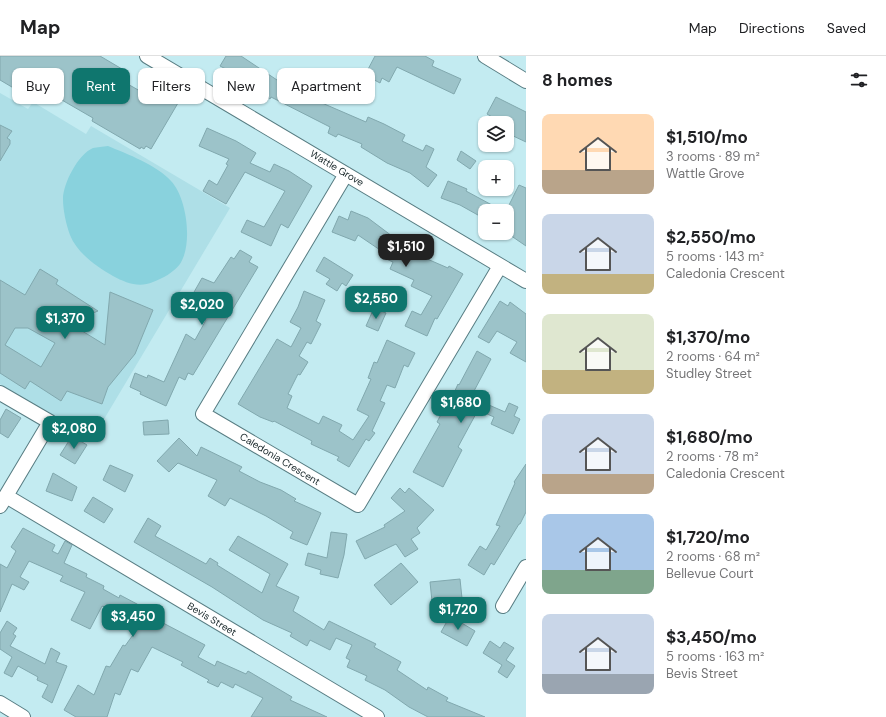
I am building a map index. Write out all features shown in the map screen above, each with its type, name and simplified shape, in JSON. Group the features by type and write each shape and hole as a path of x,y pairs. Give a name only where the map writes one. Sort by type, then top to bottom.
{"street":[{"name":"Wattle Grove","path":"148,56 526,281"},
{"path":"485,56 526,81"},
{"name":"Caledonia Crescent","path":"346,174 203,414 358,505 500,266"},
{"path":"0,393 50,422 3,501"},
{"name":"Bevis Street","path":"3,501 377,717"},
{"path":"503,606 526,567"},
{"path":"0,703 24,717"}],"shaded area":[{"path":"0,93 12,100 12,104 19,104 28,109 32,104 36,104 86,134 91,126 230,208 91,441 0,384"},
{"path":"108,146 141,160 158,170 171,181 181,198 187,233 184,255 180,264 168,275 148,284 138,285 123,281 88,259 73,242 67,226 63,199 72,170 87,151 93,148"}],"building":[{"path":"0,56 100,56 120,68 72,68 72,104 130,104 130,85 138,90 138,104 177,104 151,149 146,146 144,149 141,147 140,149 92,121 93,118 64,101 64,68 12,68 12,87 0,80"},
{"path":"226,56 241,56 259,68 224,68 220,66"},
{"path":"375,56 425,56 434,61 432,66 461,79 454,94 397,67 389,82 382,78 380,83 375,80 375,68 369,68"},
{"path":"269,75 277,80 277,100 271,97 270,99"},
{"path":"496,97 526,112 526,142 514,136 514,116 491,116 487,114"},
{"path":"285,104 324,104 366,122 368,117 384,124 405,135 402,141 423,151 426,145 434,149 426,167 437,175 428,187 410,173 387,163 361,147 362,144 338,134 336,137 328,133 330,127"},
{"path":"0,125 12,131 7,138 10,140 10,144 0,161"},
{"path":"207,128 236,141 256,153 250,163 270,172 274,164 289,171 312,186 288,228 281,224 271,246 241,232 247,220 264,227 285,191 245,172 226,204 203,191 209,180 217,185 228,165 226,164 229,159 199,146"},
{"path":"461,151 476,161 470,169 457,160"},
{"path":"448,181 467,189 466,191 490,204 478,204 478,215 460,205 441,198"},
{"path":"519,185 526,188 526,246 514,238 514,204 510,204"},
{"path":"351,211 368,218 392,236 389,240 412,250 411,252 448,268 449,266 463,274 437,319 435,318 427,336 405,326 412,311 421,315 432,296 411,286 414,280 390,269 393,262 384,258 386,254 358,235 355,241 332,232 339,216 348,220"},
{"path":"240,250 252,257 249,262 258,267 193,375 188,373 185,380 179,377 166,406 140,394 141,392 130,387 135,373 147,378 148,375 164,382 186,334 195,340 206,320 185,308 202,278 214,283 231,257 234,259"},
{"path":"324,257 353,275 346,286 342,283 337,291 326,284 330,279 316,271"},
{"path":"40,269 58,280 56,284 98,311 69,323 105,345 110,292 153,310 135,354 108,387 102,404 67,391 61,401 30,381 25,389 0,373 0,280 25,295","holes":["15,328 28,328 55,343 41,367 5,345"]},
{"path":"304,291 325,300 316,321 321,324 311,344 307,342 299,356 308,362 300,375 298,374 288,394 292,396 287,408 319,424 323,416 342,425 339,431 353,440 369,416 357,410 371,379 368,378 374,362 377,363 387,340 415,353 408,367 404,365 395,388 387,385 380,401 385,403 372,431 375,433 369,441 366,439 349,467 337,460 339,457 311,444 312,441 274,421 273,422 260,417 238,404 277,339 291,347 301,328 290,322"},
{"path":"500,301 508,306 510,302 526,314 526,362 510,353 517,342 497,331 489,343 478,337"},
{"path":"374,308 386,313 378,331 366,326"},
{"path":"477,351 491,359 474,391 485,396 482,402 505,412 509,403 518,407 514,416 520,419 513,434 491,424 494,417 478,410 458,447 462,450 443,487 413,472 440,424 437,422 447,403 449,404 458,384 459,385"},
{"path":"6,409 21,418 8,438 0,433 0,420"},
{"path":"168,420 169,434 144,435 143,422"},
{"path":"72,436 87,445 75,464 60,455"},
{"path":"179,438 197,456 201,447 242,467 239,471 260,482 281,490 296,499 294,501 321,513 307,545 290,538 293,532 266,516 230,498 225,506 208,496 217,480 178,463 169,472 157,461"},
{"path":"526,464 526,512 494,565 491,563 484,575 468,565 480,546 486,550 500,526 496,525 515,483 514,482"},
{"path":"110,465 133,475 125,492 103,480"},
{"path":"53,473 77,487 72,501 46,491"},
{"path":"400,488 405,493 409,488 434,510 417,528 420,533 411,539 418,549 405,557 396,544 365,559 356,541 385,527 384,525 405,511 391,498"},
{"path":"93,497 113,509 104,523 84,511"},
{"path":"148,518 161,526 155,536 206,564 210,558 218,563 217,565 262,593 270,574 229,550 238,536 288,564 276,586 299,597 293,611 324,630 329,621 376,644 374,647 401,662 397,670 427,690 428,687 448,698 446,701 485,717 428,717 409,707 385,690 365,680 367,676 347,667 350,660 346,658 352,645 336,638 330,650 310,640 307,646 290,636 292,633 263,620 212,587 134,542"},
{"path":"23,528 55,545 52,551 58,554 65,541 72,545 64,563 87,574 86,577 104,586 103,589 119,598 120,595 137,604 165,624 205,645 198,657 215,666 217,661 246,674 248,671 292,697 290,700 327,717 251,717 263,698 235,684 233,688 221,682 218,687 207,682 209,680 181,665 183,662 152,647 138,672 131,669 120,695 115,693 107,717 76,717 64,710 78,685 94,695 106,666 110,667 123,645 125,646 140,625 102,606 90,629 71,620 85,592 60,581 63,576 29,561 20,577 29,582 24,590 12,584 0,612 0,564 7,568 16,551 11,547"},
{"path":"331,532 347,534 344,555 338,578 320,574 321,570 305,565 308,553 327,558"},
{"path":"401,563 418,582 391,605 374,585"},
{"path":"460,579 463,608 433,611 430,582"},
{"path":"450,616 475,631 467,646 441,632"},
{"path":"7,621 17,628 13,634 16,636 10,646 45,664 51,648 60,653 56,662 67,666 52,703 42,697 48,685 37,680 38,677 18,666 12,677 4,673 12,657 0,649 0,633"},
{"path":"490,641 500,648 504,642 514,648 506,660 515,666 507,678 498,672 502,665 483,653"}]}
